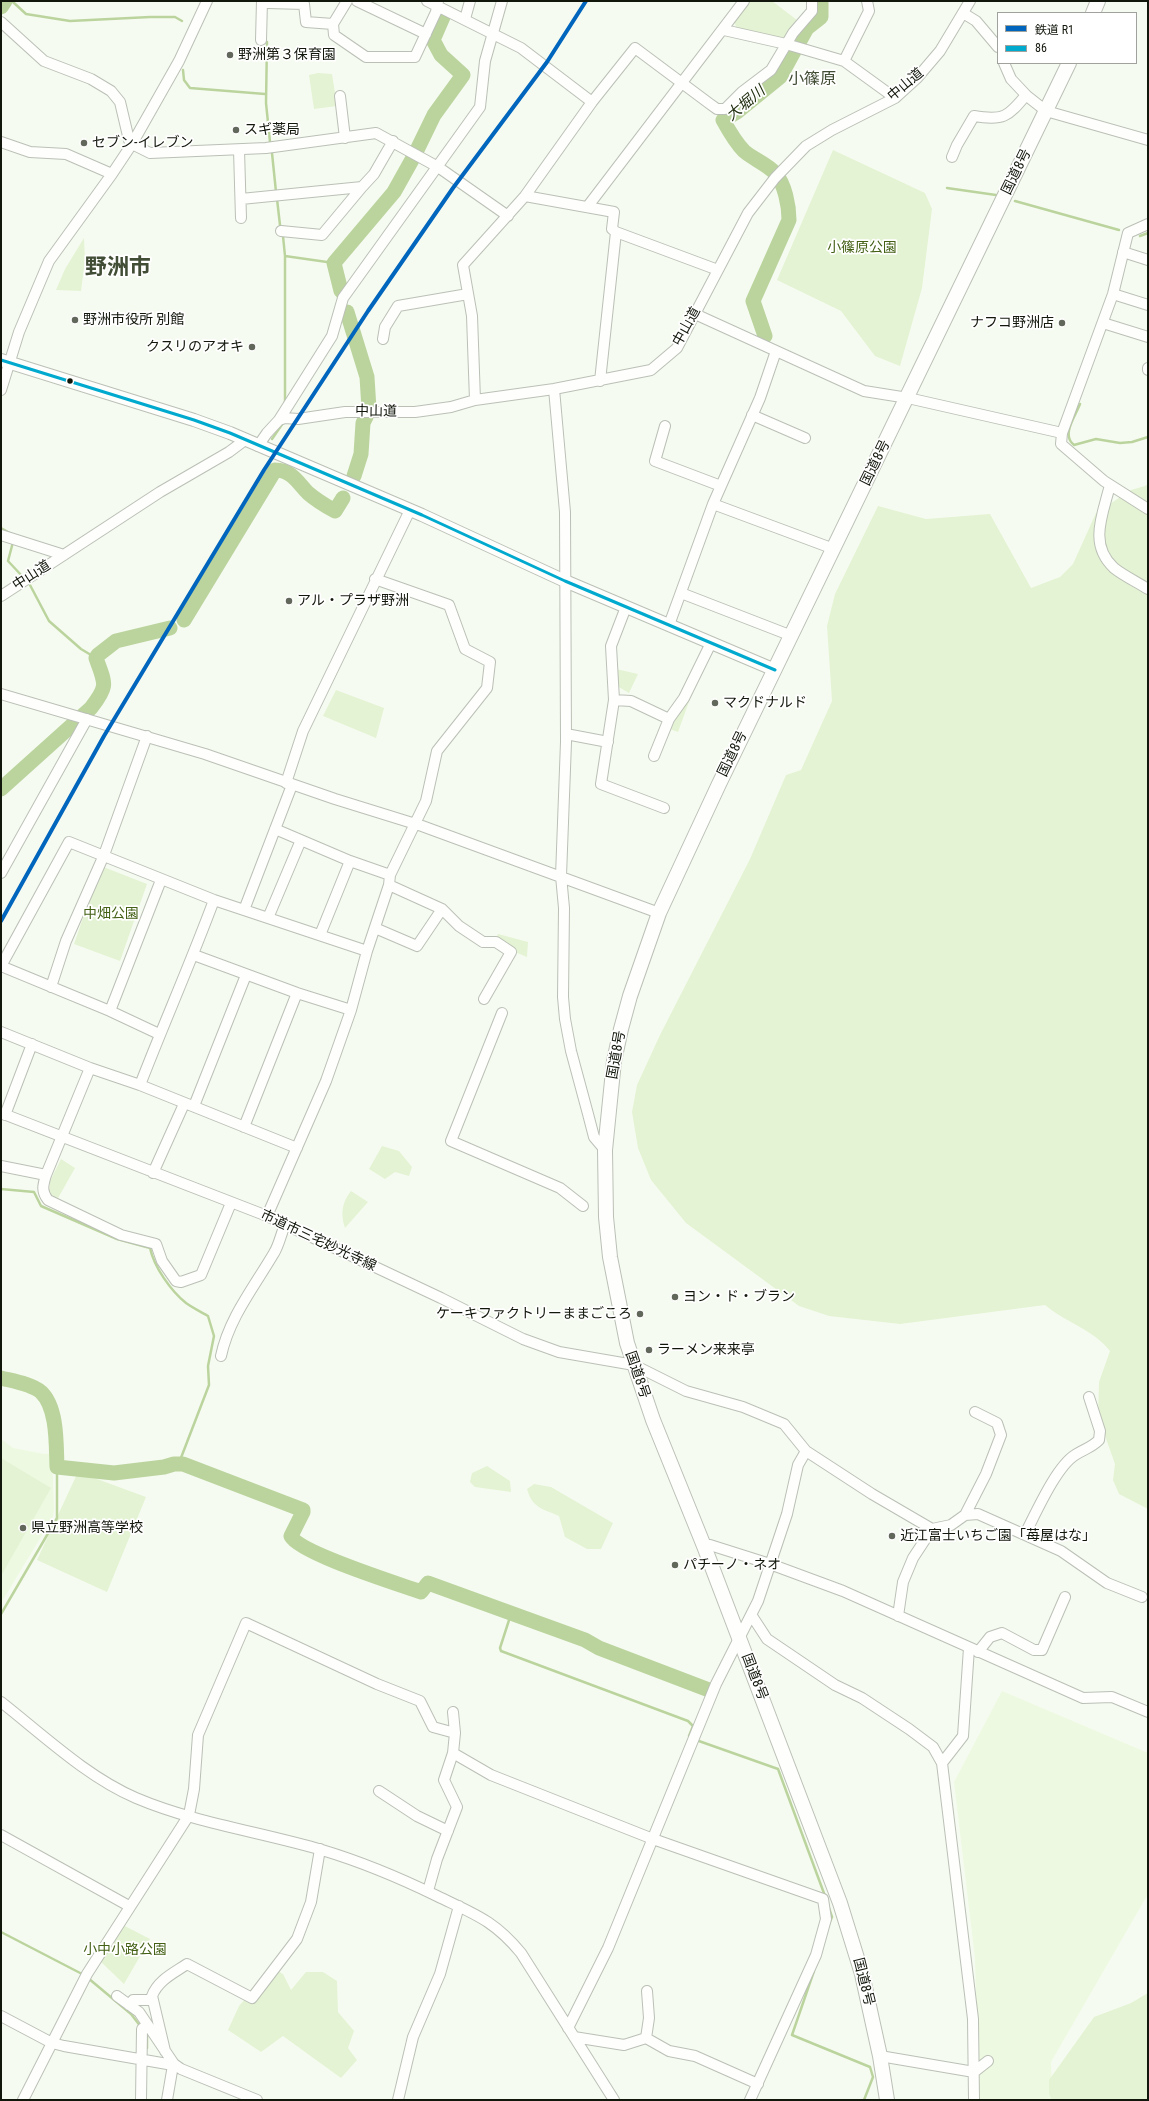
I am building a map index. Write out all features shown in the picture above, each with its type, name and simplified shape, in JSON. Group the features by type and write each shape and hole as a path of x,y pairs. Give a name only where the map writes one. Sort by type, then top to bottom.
{"highway":[{"path":"1093,12 1098,1"},
{"name":"国道8号","path":"887,2100 880,2056 862,1974 840,1903 704,1546 653,1420 634,1365 618,1305 610,1257 606,1217 605,1150 614,1061 621,1029 634,982 659,913 774,670 908,398 1069,64"}],"main road":[{"path":"6,361 194,420 245,440 410,510 565,581 774,670"}],"street":[{"path":"1,390 6,361 49,261 132,144 179,61 207,1"},
{"path":"261,40 263,1 268,4 304,4 306,22 333,24"},
{"path":"347,1 333,24 334,35 366,56 415,57 426,34 435,5 521,48 592,102"},
{"path":"357,1 426,34"},
{"path":"465,20 470,1"},
{"path":"258,446 279,420 332,336 343,298 480,107 485,61 502,1"},
{"path":"588,206 682,82 724,30 744,1"},
{"path":"475,400 472,316 463,265 525,196 592,102 635,48 717,109 725,109 742,92 771,70 812,11 812,1"},
{"path":"844,61 868,11 867,1"},
{"name":"中山道","path":"279,420 301,418 331,412 415,412 451,407 475,400 554,389 642,373 658,365 676,348 748,213 777,175 806,146 895,98 926,70 970,1"},
{"path":"963,13 976,21 997,46"},
{"path":"1,22 44,61 91,79 111,91 120,102 129,140 132,144 150,153 266,148 376,133 438,167 508,216"},
{"path":"724,30 788,45 844,61 895,98"},
{"path":"1004,64 1011,79 1046,111 1148,140"},
{"path":"952,157 957,145 974,116 990,119 1011,113 1026,94"},
{"path":"340,96 345,138"},
{"path":"280,231 322,235 374,174 393,141"},
{"path":"1,142 30,152 66,154 112,174"},
{"path":"238,150 241,218"},
{"path":"240,199 362,187"},
{"path":"525,196 588,206 614,212 612,229 616,232 718,270"},
{"path":"1148,224 1128,232 1113,294 1062,433 1061,444 1110,485 1148,509"},
{"path":"600,381 616,232"},
{"path":"1123,252 1148,260"},
{"path":"384,340 385,327 398,306 468,294"},
{"path":"1113,294 1148,305"},
{"path":"695,314 776,352 864,390 908,398 1062,433"},
{"path":"1103,323 1148,337"},
{"path":"669,625 713,504 752,415 776,352"},
{"path":"554,389 565,512 566,734 561,876 564,908 564,1019 594,1137 605,1150"},
{"path":"752,415 805,438"},
{"path":"665,426 655,461 721,486"},
{"name":"中山道","path":"1,596 160,492 229,452 245,440"},
{"path":"1110,485 1099,534 1100,550 1114,568 1148,589"},
{"path":"713,504 834,549"},
{"path":"244,910 275,829 303,731 410,510"},
{"path":"1,535 64,555"},
{"path":"267,1216 326,1081 351,1010 367,951 390,880 414,824 426,801 437,751 487,688 490,662 465,649 449,605 376,579"},
{"path":"681,593 792,636"},
{"path":"626,607 611,646 614,700 601,784 664,808"},
{"path":"654,756 668,719 684,698 711,642"},
{"path":"1,694 148,736 289,784 414,824 561,876 582,886 659,913"},
{"path":"614,700 631,701 668,719"},
{"path":"1,872 87,719"},
{"path":"566,734 608,742"},
{"path":"51,987 66,941 104,855 148,736"},
{"path":"275,829 390,880 442,909 459,926 482,942 496,942 511,952 484,999"},
{"path":"268,918 301,840"},
{"path":"159,1034 110,1011 1,966 69,842 214,900 367,951"},
{"path":"320,935 350,861"},
{"path":"110,1011 162,880"},
{"path":"140,1085 159,1034 194,955 214,900"},
{"path":"375,928 417,946 442,909"},
{"path":"194,955 297,993 351,1010"},
{"path":"153,1173 189,1105 246,975"},
{"path":"244,1127 297,993"},
{"path":"502,1013 451,1141 560,1188 583,1206"},
{"path":"1,1032 90,1068 140,1085 297,1148"},
{"path":"3,1114 32,1044"},
{"path":"90,1068 42,1187 44,1195 48,1200 121,1235 156,1244 162,1261 176,1281 181,1282 201,1275 231,1204"},
{"name":"市道市三宅妙光寺線","path":"3,1114 63,1136 231,1204 267,1216 441,1298 523,1339 559,1352 634,1365 686,1391 743,1407 784,1424 806,1451 872,1494 932,1529"},
{"path":"1,1166 46,1175"},
{"path":"221,1356 224,1340 231,1324 275,1252 285,1225"},
{"path":"1025,1534 1056,1477 1075,1455 1089,1449 1099,1440 1100,1431 1089,1397"},
{"path":"965,1515 986,1474 1001,1434 997,1423 975,1412"},
{"path":"568,2028 608,1948 716,1684 739,1637 752,1616 787,1514 798,1465 806,1451"},
{"path":"898,1616 903,1582 912,1558 932,1529 951,1525 970,1513 978,1514 1061,1551 1106,1583 1142,1597"},
{"path":"704,1546 710,1544 843,1591 1083,1698 1112,1697 1148,1712"},
{"path":"942,1763 963,1736 974,1650 990,1637 1002,1633 1034,1650 1042,1650 1065,1597"},
{"path":"752,1616 767,1639 835,1685 862,1698 909,1728 933,1747 942,1763 973,2019 974,2100"},
{"path":"23,2100 87,1974 189,1815 194,1789 198,1735 246,1624 377,1684 420,1701 434,1727 455,1733"},
{"path":"1,1702 100,1778 137,1798 189,1815 320,1849 388,1873 482,1917 506,1936 521,1953 614,2100"},
{"path":"428,1891 457,1807 444,1780 453,1753 455,1733 454,1712"},
{"path":"453,1753 491,1776 653,1839 823,1899 826,1919 816,1955 750,2100"},
{"path":"379,1791 417,1816 448,1832"},
{"path":"1,1835 130,1906"},
{"path":"165,2051 152,1996 160,1982 187,1964 252,1998 297,1939 311,1902 320,1849"},
{"path":"398,2100 413,2036 440,1974 459,1906"},
{"path":"646,2038 649,2018 648,1992"},
{"path":"117,1996 139,2012 174,2064 182,2069 257,2100"},
{"path":"129,2005 133,2000 153,2000"},
{"path":"1,2016 52,2042 173,2065 167,2100"},
{"path":"141,2100 142,2030 147,2025"},
{"path":"574,2037 624,2045 646,2038 669,2051 695,2056 758,2084"},
{"path":"880,2056 974,2072 988,2061"}],"shaded area":[{"name":"県立野洲高等学校","path":"1,1439 13,1448 44,1454 52,1453 54,1510 53,1517 1,1603"},
{"path":"1002,1691 1148,1753 1148,1894 1051,2062 1052,2100 979,2100 975,1958 954,1782"}],"green space":[{"path":"749,1 772,1 797,20 786,36 778,39 736,27 734,21"},
{"path":"318,73 332,74 337,106 314,109 309,75"},
{"name":"小篠原公園","path":"833,150 925,193 932,209 922,288 900,366 875,356 841,311 777,280"},
{"path":"84,238 85,260 81,291 56,290 65,269"},
{"path":"1148,484 1148,1509 1119,1494 1113,1480 1115,1464 1098,1416 1099,1382 1110,1351 1096,1337 1045,1305 900,1324 829,1316 799,1306 686,1223 651,1180 638,1148 632,1112 637,1085 660,1035 750,859 786,775 801,770 832,701 827,626 835,594 878,506 926,519 990,514 1031,588 1060,577 1073,564 1096,513 1131,490"},
{"path":"616,669 638,674 629,693 617,686"},
{"path":"336,690 384,708 376,738 323,716"},
{"path":"688,699 690,699 678,732 667,728"},
{"name":"中畑公園","path":"101,866 147,884 120,961 74,944"},
{"path":"498,934 528,942 527,957 515,952 496,939"},
{"path":"382,1146 399,1151 412,1167 409,1176 395,1172 385,1179 369,1169"},
{"path":"61,1159 75,1168 57,1200 49,1192 50,1181"},
{"path":"351,1191 368,1202 345,1228 342,1213 346,1199"},
{"path":"1,1458 51,1488 1,1576"},
{"path":"487,1466 510,1481 511,1492 475,1487 470,1482 472,1473"},
{"path":"78,1472 146,1497 107,1592 37,1560"},
{"path":"534,1484 551,1487 613,1523 601,1549 587,1549 565,1537 559,1516 539,1507 529,1495 527,1489"},
{"name":"小中小路公園","path":"121,1924 150,1939 124,1984 100,1961"},
{"path":"272,1968 283,1974 291,1990 306,1972 323,1972 337,1981 338,2012 354,2031 348,2048 357,2060 341,2078 283,2036 261,2052 228,2030 239,2006"},
{"path":"1148,1993 1148,2100 1052,2100 1049,2094 1049,2080 1094,2017 1131,2003"}],"waterway":[{"path":"1,7 5,1"},
{"name":"大堀川","path":"765,336 753,301 789,220 787,202 784,189 775,173 744,151 735,140 723,120 737,112 780,77 807,28 821,17 821,1"},
{"path":"3,4 7,5 9,2 13,2 26,14 70,21 150,17 175,17 182,21"},
{"path":"417,150 434,115 463,75 441,55 433,40 443,17"},
{"path":"267,42 266,103 270,142"},
{"path":"183,70 184,80 190,88 265,94"},
{"path":"272,153 276,192"},
{"path":"341,291 334,263 394,192 413,158"},
{"path":"947,188 996,195"},
{"path":"277,199 280,225"},
{"path":"1015,201 1119,230"},
{"path":"1140,236 1148,233"},
{"path":"283,236 285,256 285,404"},
{"path":"285,256 334,263"},
{"path":"347,312 367,377 369,409"},
{"path":"1080,404 1072,420 1069,431 1070,441 1074,445 1096,439 1120,443 1132,442 1148,437"},
{"path":"354,476 361,454 363,423 366,417"},
{"path":"272,439 283,423"},
{"path":"274,466 275,470"},
{"path":"184,620 275,470 286,472 294,478 311,496 335,511 343,498"},
{"path":"1,528 15,536"},
{"path":"13,542 8,561 23,577"},
{"path":"30,585 49,621 81,649 96,658"},
{"path":"1,789 91,708 97,700 101,694 104,684 96,658 98,655 116,641 170,628"},
{"path":"1,1189 34,1192 41,1206 117,1239 150,1248 159,1271 180,1298 208,1316 214,1336 208,1366 209,1385 179,1463"},
{"path":"1,1378 33,1387 41,1392 47,1399 51,1408 55,1428 57,1467 114,1473 183,1464 303,1510 291,1536 298,1543 330,1559 421,1592 428,1583 585,1640 599,1648 709,1690"},
{"path":"1,1614 57,1518 57,1467"},
{"path":"511,1614 500,1648 501,1651 688,1721 693,1726 689,1736 691,1738"},
{"path":"696,1740 778,1769 825,1896"},
{"path":"829,1908 832,1917 829,1924"},
{"path":"1,1932 84,1975"},
{"path":"814,1971 792,2035 870,2067 873,2077 864,2100"},
{"path":"88,1978 131,2014 141,2027"},
{"path":"145,2033 147,2036 147,2048"}],"rail line":[{"name":"R1","path":"1,921 104,736 264,470 368,311 453,188 547,62 586,1"}],"transit line":[{"name":"86","path":"1,360 194,420 230,433 422,515 565,581 775,670"}],"place":[{"name":"野洲第３保育園","path":"230,55"},
{"name":"スギ薬局","path":"236,130"},
{"name":"セブン-イレブン","path":"84,143"},
{"name":"野洲市役所 別館","path":"75,320"},
{"name":"ナフコ野洲店","path":"1062,323"},
{"name":"クスリのアオキ","path":"252,347"},
{"name":"アル・プラザ野洲","path":"289,601"},
{"name":"マクドナルド","path":"715,703"},
{"name":"ヨン・ド・ブラン","path":"675,1297"},
{"name":"ケーキファクトリーままごころ","path":"640,1314"},
{"name":"ラーメン来来亭","path":"649,1350"},
{"name":"県立野洲高等学校","path":"23,1528"},
{"name":"近江富士いちご園「苺屋はな」","path":"892,1536"},
{"name":"パチーノ・ネオ","path":"675,1565"}],"district":[{"name":"小篠原","path":"812,80"},
{"name":"野洲市","path":"118,268"}]}
